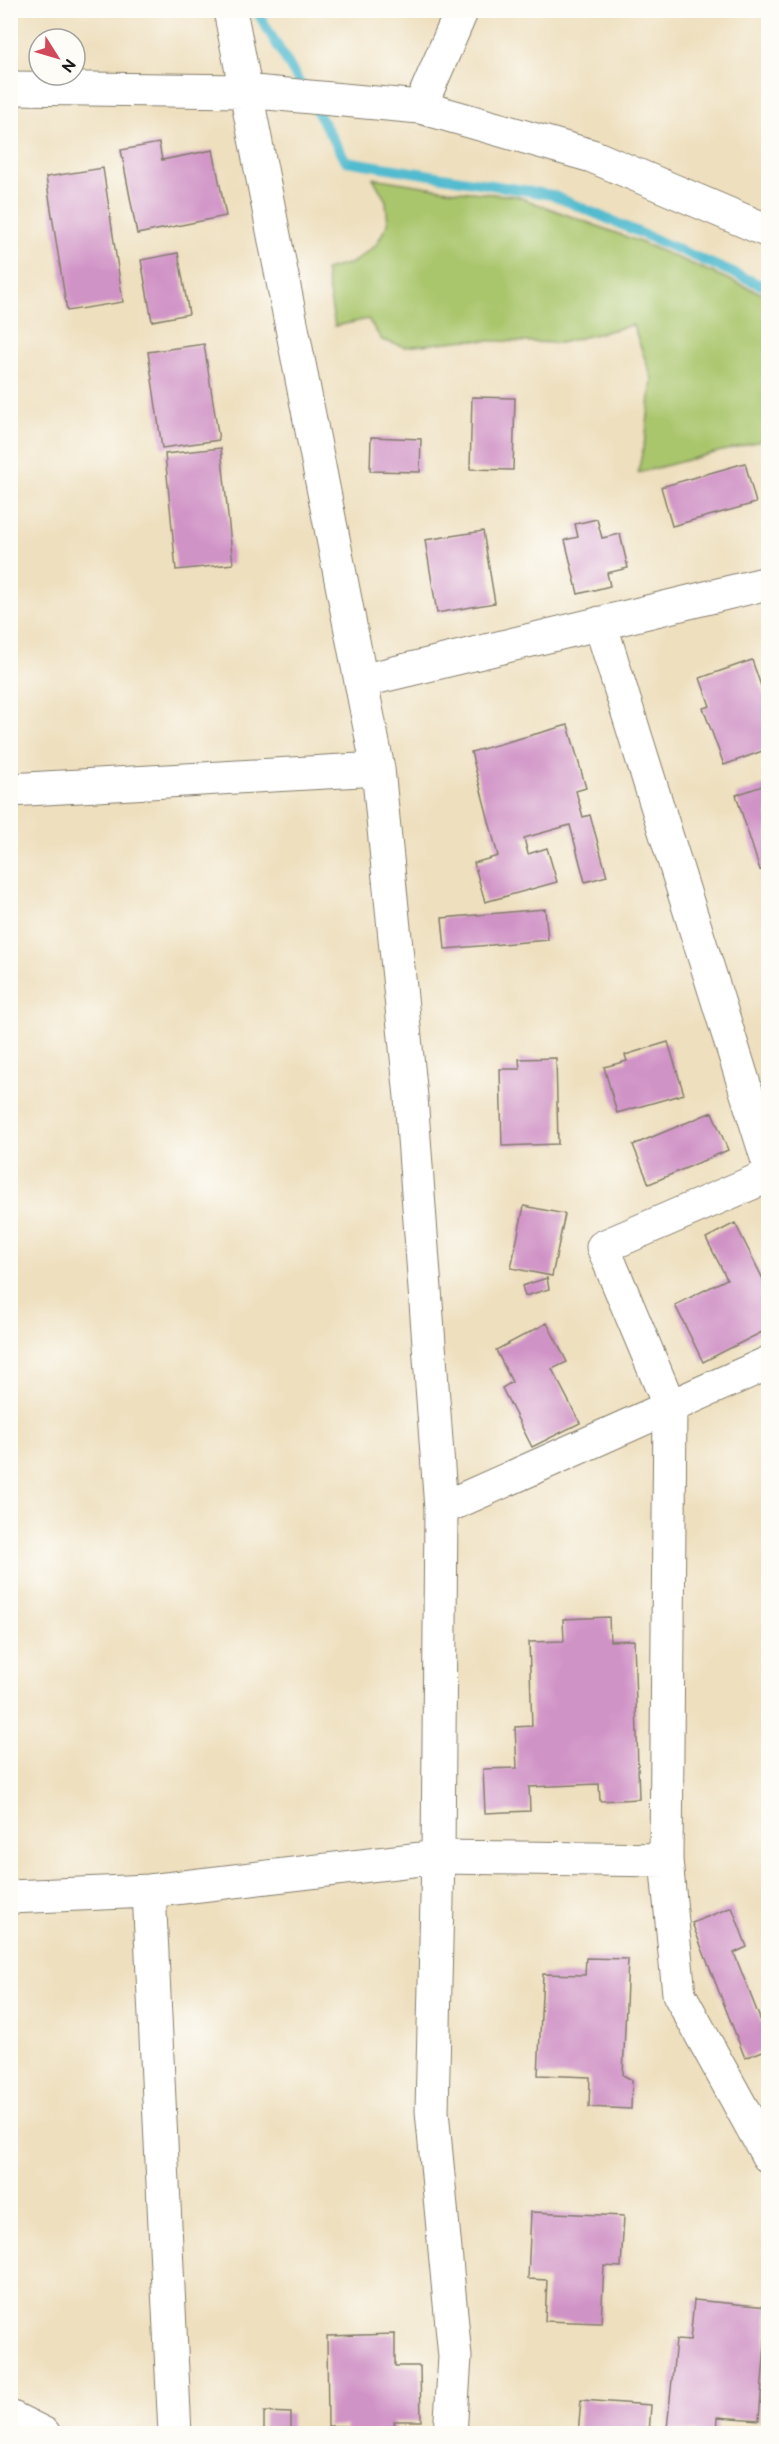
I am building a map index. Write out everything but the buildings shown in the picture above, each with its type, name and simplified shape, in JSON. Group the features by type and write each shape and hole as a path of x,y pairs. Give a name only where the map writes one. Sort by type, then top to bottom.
{"street":[{"path":"230,10 378,769 411,1097 441,1509 438,1857 432,2112 455,2357 450,2433"},
{"path":"420,107 462,10"},
{"path":"10,88 244,91 420,107 592,156 768,231"},
{"path":"361,681 768,583"},
{"path":"600,623 768,1161"},
{"path":"10,790 378,769"},
{"path":"768,1176 603,1247 670,1407 666,1860 679,1994 768,2156"},
{"path":"441,1509 768,1363"},
{"path":"10,1897 149,1890 438,1857 666,1860"},
{"path":"149,1890 175,2433"},
{"path":"10,2417 44,2433"}],"green space":[{"path":"373,178 448,190 516,196 635,240 768,296 768,439 638,473 646,434 652,379 633,325 560,343 466,340 405,347 382,340 368,319 335,326 325,270 352,263 376,245 388,223 386,201"}],"waterway":[{"path":"256,10 304,90"},
{"path":"312,103 346,161 552,195 768,288"}]}
